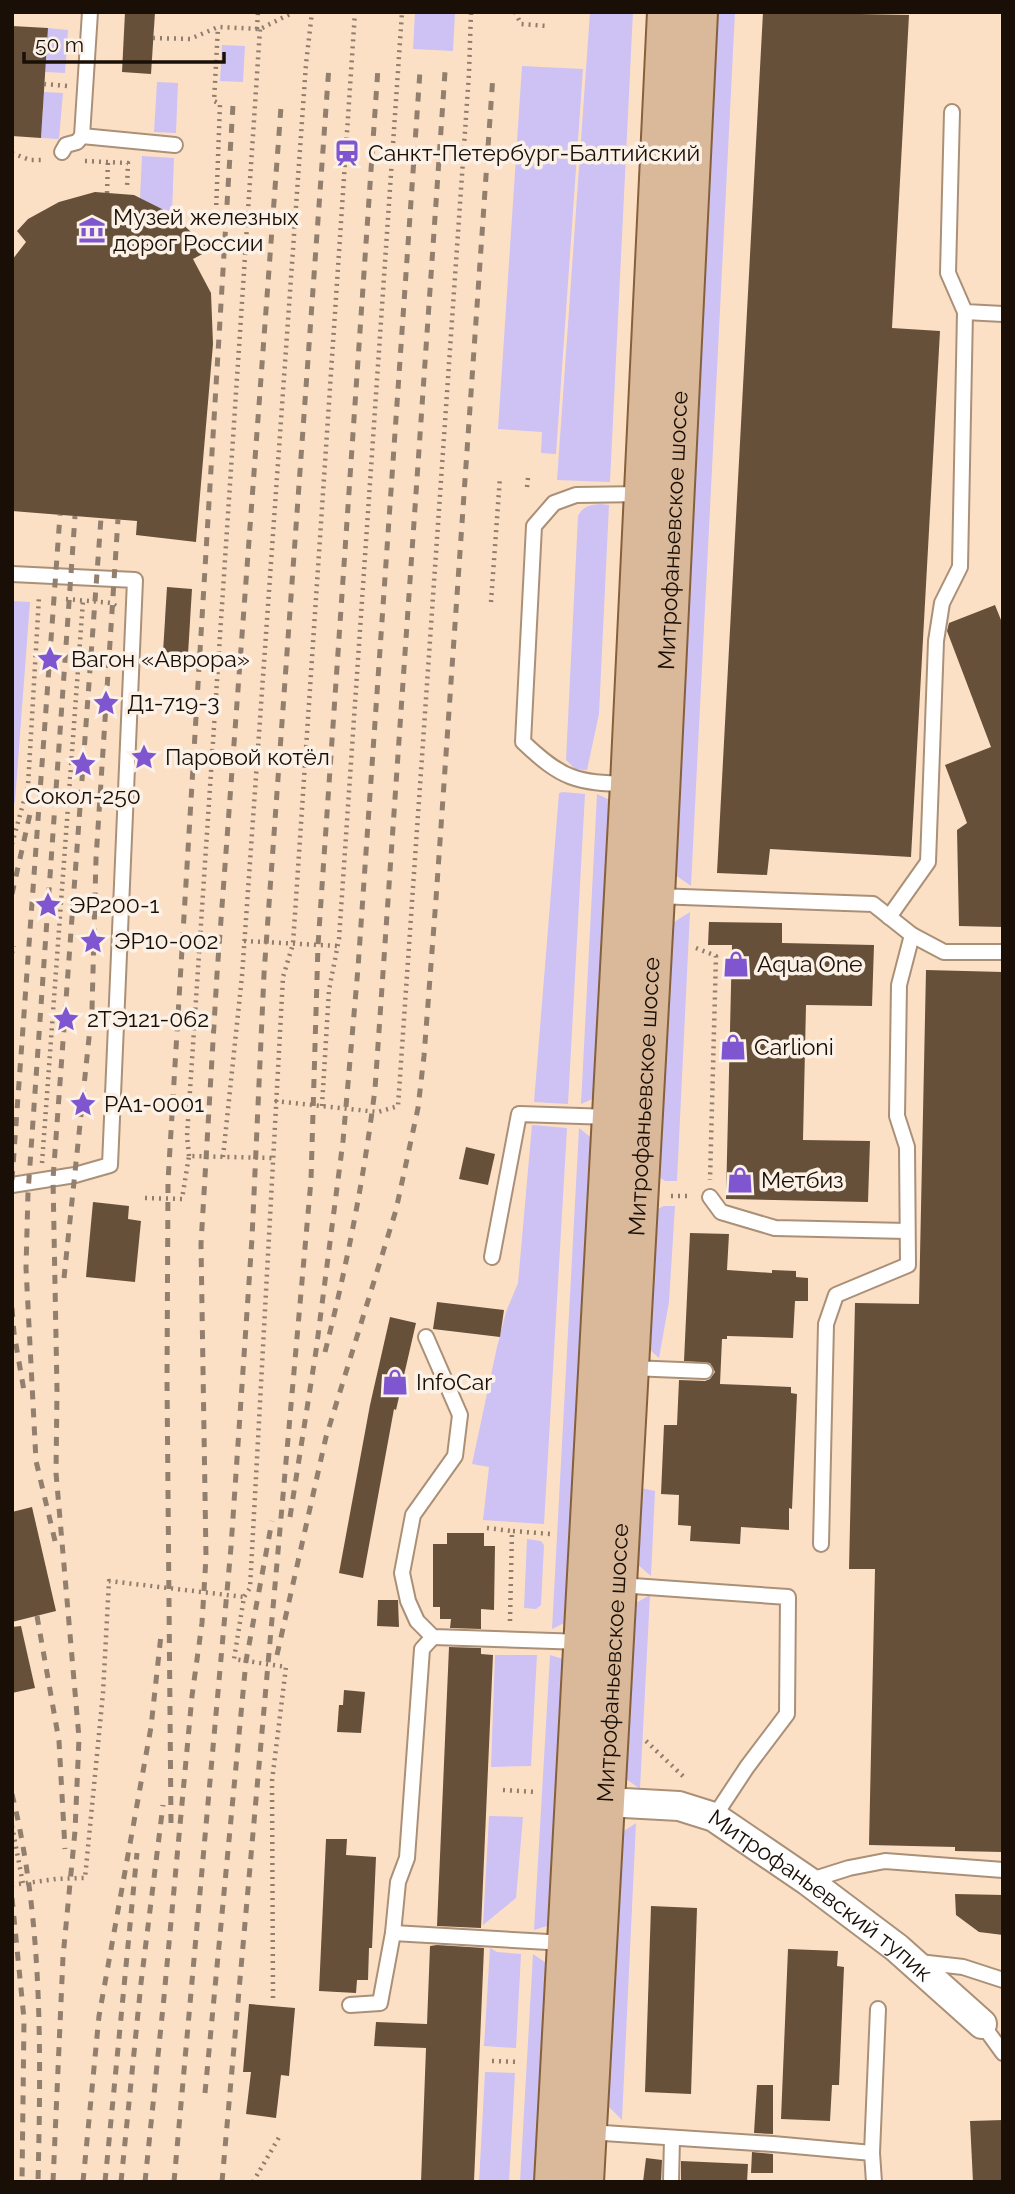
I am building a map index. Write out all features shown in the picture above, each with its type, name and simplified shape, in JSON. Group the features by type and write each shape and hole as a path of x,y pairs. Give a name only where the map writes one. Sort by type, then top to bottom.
{"main road":[{"name":"Митрофаньевское шоссе","path":"554,2182 630,784 667,12"},
{"name":"Митрофаньевское шоссе","path":"584,2182 655,896 698,12"}],"street":[{"name":"Митрофаньевский тупик","path":"606,1802 679,1806 714,1817 808,1881 911,1961 982,2024"}],"lane":[{"path":"62,157 66,145 76,142 82,136 90,12"},
{"path":"889,917 928,862 936,641 942,603 960,567 965,312 948,272 952,112"},
{"path":"82,136 175,145"},
{"path":"965,312 1003,314"},
{"path":"630,784 592,783 563,774 548,765 523,742 534,526 554,503 576,495 644,494"},
{"path":"12,574 135,580 110,1165 75,1175 12,1185"},
{"path":"655,896 873,904 912,935 944,952 1003,952"},
{"path":"821,1544 826,1324 836,1295 908,1265 907,1147 897,1116 900,985 912,935"},
{"path":"492,1257 519,1114 612,1117"},
{"path":"710,1197 721,1212 775,1228 907,1231"},
{"path":"426,1337 460,1415 455,1456 413,1514 402,1573 408,1601 417,1621 433,1637 584,1642"},
{"path":"630,1368 705,1371"},
{"path":"618,1585 788,1597 788,1714 747,1767 714,1817"},
{"path":"350,2005 380,2003 393,1933 398,1882 407,1858 422,1649 433,1637"},
{"path":"808,1881 849,1868 885,1861 1003,1870"},
{"path":"393,1933 567,1944"},
{"path":"911,1961 963,1967 1003,1980"},
{"path":"874,2182 872,2153 878,2009"},
{"name":"Митрофаньевский тупик","path":"982,2024 1003,2053"},
{"path":"587,2132 872,2153"},
{"path":"671,2182 672,2138"}],"path":[{"path":"145,1198 182,1199 189,1156 187,1136 258,12"},
{"path":"153,38 190,39 218,27 258,29 294,12"},
{"path":"223,1157 244,941 305,78 312,12"},
{"path":"273,1998 272,1781 286,1667 234,1660 244,1597 250,1588 283,977 293,944 355,12"},
{"path":"322,1106 330,990 338,946 402,12"},
{"path":"275,1101 378,1112 398,1106 469,74 471,12"},
{"path":"515,12 521,24 547,26"},
{"path":"216,212 220,104 214,101 218,27"},
{"path":"12,153 30,160 62,157 128,163 127,188"},
{"path":"107,193 108,155"},
{"path":"491,602 500,477"},
{"path":"527,488 528,478"},
{"path":"13,841 28,786 34,705 41,597 31,597"},
{"path":"62,599 112,603 119,608"},
{"path":"42,1163 83,601"},
{"path":"244,941 338,946"},
{"path":"12,953 13,946"},
{"path":"639,1195 710,1197 716,956 696,948"},
{"path":"189,1156 273,1158"},
{"path":"30,1166 55,1161"},
{"path":"487,1528 551,1534"},
{"path":"509,1640 512,1531"},
{"path":"12,1885 85,1878 103,1693 110,1581 244,1597"},
{"path":"503,1790 536,1792"},
{"path":"12,1826 23,1884"},
{"path":"492,2061 520,2062"},
{"path":"253,2182 281,2134"}],"shaded area":[{"path":"415,12 455,13 453,51 413,49"},
{"path":"590,12 633,12 610,482 557,480"},
{"path":"716,12 735,12 691,886 674,874"},
{"path":"48,28 68,30 65,73 45,72"},
{"path":"222,45 245,46 243,82 220,81"},
{"path":"522,66 583,69 556,454 541,453 542,432 498,429"},
{"path":"157,82 178,83 176,133 154,132"},
{"path":"44,92 63,93 59,139 41,138"},
{"path":"142,156 174,158 172,214 140,198"},
{"path":"609,505 599,714 587,770 575,769 566,760 578,516 587,507"},
{"path":"12,601 30,602 15,801 12,811"},
{"path":"559,793 585,794 568,1104 534,1102"},
{"path":"597,794 612,801 597,1097 581,1104"},
{"path":"690,912 677,1181 665,1181 658,1176 671,924"},
{"path":"532,1125 567,1128 544,1524 483,1520 489,1467 472,1464 497,1347 506,1312 518,1283"},
{"path":"579,1128 594,1140 568,1621 552,1629"},
{"path":"675,1206 669,1302 659,1358 649,1349 657,1209"},
{"path":"641,1488 655,1491 651,1576 637,1564"},
{"path":"527,1539 541,1541 544,1545 541,1605 536,1609 524,1608"},
{"path":"650,1595 640,1789 625,1778 634,1604"},
{"path":"495,1655 537,1655 531,1766 491,1767"},
{"path":"550,1655 566,1660 550,1925 534,1930"},
{"path":"489,1816 523,1817 516,1898 483,1925"},
{"path":"636,1823 622,2120 606,2104 621,1833"},
{"path":"490,1948 497,1952 521,1954 516,2048 484,2046"},
{"path":"533,1954 549,1965 536,2182 520,2182"},
{"path":"485,2072 515,2073 509,2182 479,2182"}],"building":[{"path":"125,12 155,12 151,74 122,72"},
{"path":"763,12 909,15 892,328 940,331 911,857 770,849 767,875 717,873"},
{"path":"12,26 48,28 41,138 12,136"},
{"path":"95,192 134,195 172,214 210,250 193,259 211,293 213,344 196,542 136,535 137,521 12,511 12,260 26,242 17,231 28,219 59,202"},
{"path":"167,587 192,589 188,654 163,652"},
{"path":"995,605 1003,625 1003,927 959,926 957,830 967,823 945,765 991,747 947,631 949,623"},
{"path":"709,922 782,923 782,943 874,945 872,1006 806,1005 803,1140 870,1141 868,1202 726,1199 732,945 708,945"},
{"path":"926,970 1003,972 1003,1852 955,1851 955,1847 869,1845 875,1569 849,1569 855,1303 919,1304"},
{"path":"466,1147 495,1154 488,1185 459,1179"},
{"path":"93,1202 129,1206 128,1219 141,1221 135,1282 86,1277"},
{"path":"690,1233 729,1234 727,1270 772,1273 772,1270 796,1271 796,1277 808,1278 808,1301 795,1301 793,1338 727,1336 727,1339 722,1339 720,1384 791,1387 791,1393 797,1394 789,1530 741,1527 740,1544 690,1541 691,1526 678,1525 679,1495 661,1494 664,1425 677,1425 679,1380 705,1381 715,1372 710,1363 684,1361"},
{"path":"437,1302 504,1310 500,1337 433,1329"},
{"path":"390,1317 416,1323 396,1410 394,1409 363,1578 339,1573 370,1405"},
{"path":"32,1507 56,1611 12,1622 12,1512"},
{"path":"447,1533 484,1533 484,1546 495,1546 494,1610 481,1609 481,1629 450,1628 451,1619 440,1619 440,1607 433,1607 433,1544 447,1544"},
{"path":"378,1600 398,1600 399,1627 377,1626"},
{"path":"21,1626 35,1688 12,1693 12,1627"},
{"path":"449,1647 481,1648 481,1654 493,1655 481,1928 437,1926"},
{"path":"344,1690 365,1692 361,1733 337,1732 339,1705 343,1705"},
{"path":"326,1839 347,1839 346,1855 376,1857 368,1980 357,1980 356,1993 319,1991"},
{"path":"955,1894 1003,1895 1003,1935 979,1932 956,1915"},
{"path":"651,1906 697,1908 691,2094 645,2092"},
{"path":"430,1946 484,1948 474,2182 421,2182 426,2048 374,2046 376,2022 427,2024"},
{"path":"788,1949 838,1951 837,1966 844,1967 839,2085 832,2085 830,2121 781,2119"},
{"path":"249,2004 295,2008 289,2076 281,2075 276,2118 246,2114 251,2072 243,2072"},
{"path":"757,2085 773,2085 773,2134 754,2133"},
{"path":"1003,2120 1003,2182 973,2182 970,2121"},
{"path":"752,2152 773,2154 773,2173 751,2173"},
{"path":"646,2158 662,2160 661,2182 643,2182"},
{"path":"681,2161 748,2164 747,2182 681,2182"}],"railway":[{"path":"174,2182 231,1547 252,1238 264,974 329,66"},
{"path":"222,2182 311,1180 318,945 378,68"},
{"path":"290,1517 316,1351 343,1141 358,968 420,71"},
{"path":"325,1352 354,1221 375,1089 445,72"},
{"path":"277,1655 326,1437 396,1210 418,1108 436,899 493,75"},
{"path":"171,1823 168,1181 233,105"},
{"path":"145,2182 192,1696 202,1623 206,1557 201,1244 217,974 281,107"},
{"path":"12,1180 60,515"},
{"path":"55,1541 36,1461 26,1268 28,1193 75,516"},
{"path":"53,2182 63,1957 75,1831 79,1738 56,1473 53,1179 101,518"},
{"path":"64,1278 92,1009 96,859 118,519"},
{"path":"12,894 32,805"},
{"path":"12,1308 24,1391"},
{"path":"205,2093 246,1661 272,1521"},
{"path":"37,1616 59,1741 65,1849"},
{"path":"83,2182 99,2016 151,1727 161,1635"},
{"path":"12,1794 30,1890 35,1938 40,2085 38,2182"},
{"path":"121,2182 141,1983 163,1805"},
{"path":"105,2182 137,1853"},
{"path":"12,1898 24,2019 22,2182"}],"place":[{"name":"Санкт-Петербург-Балтийский","path":"347,153"},
{"name":"Музей железных дорог России","path":"92,230"},
{"name":"Вагон «Аврора»","path":"50,659"},
{"name":"Д1-719-3","path":"106,703"},
{"name":"Паровой котёл","path":"144,757"},
{"name":"Сокол-250","path":"83,764"},
{"name":"ЭР200-1","path":"48,905"},
{"name":"ЭР10-002","path":"93,941"},
{"name":"Aqua One","path":"736,964"},
{"name":"2ТЭ121-062","path":"66,1019"},
{"name":"Carlioni","path":"733,1047"},
{"name":"РА1-0001","path":"83,1104"},
{"name":"Метбиз","path":"740,1180"},
{"name":"InfoCar","path":"395,1382"}]}
